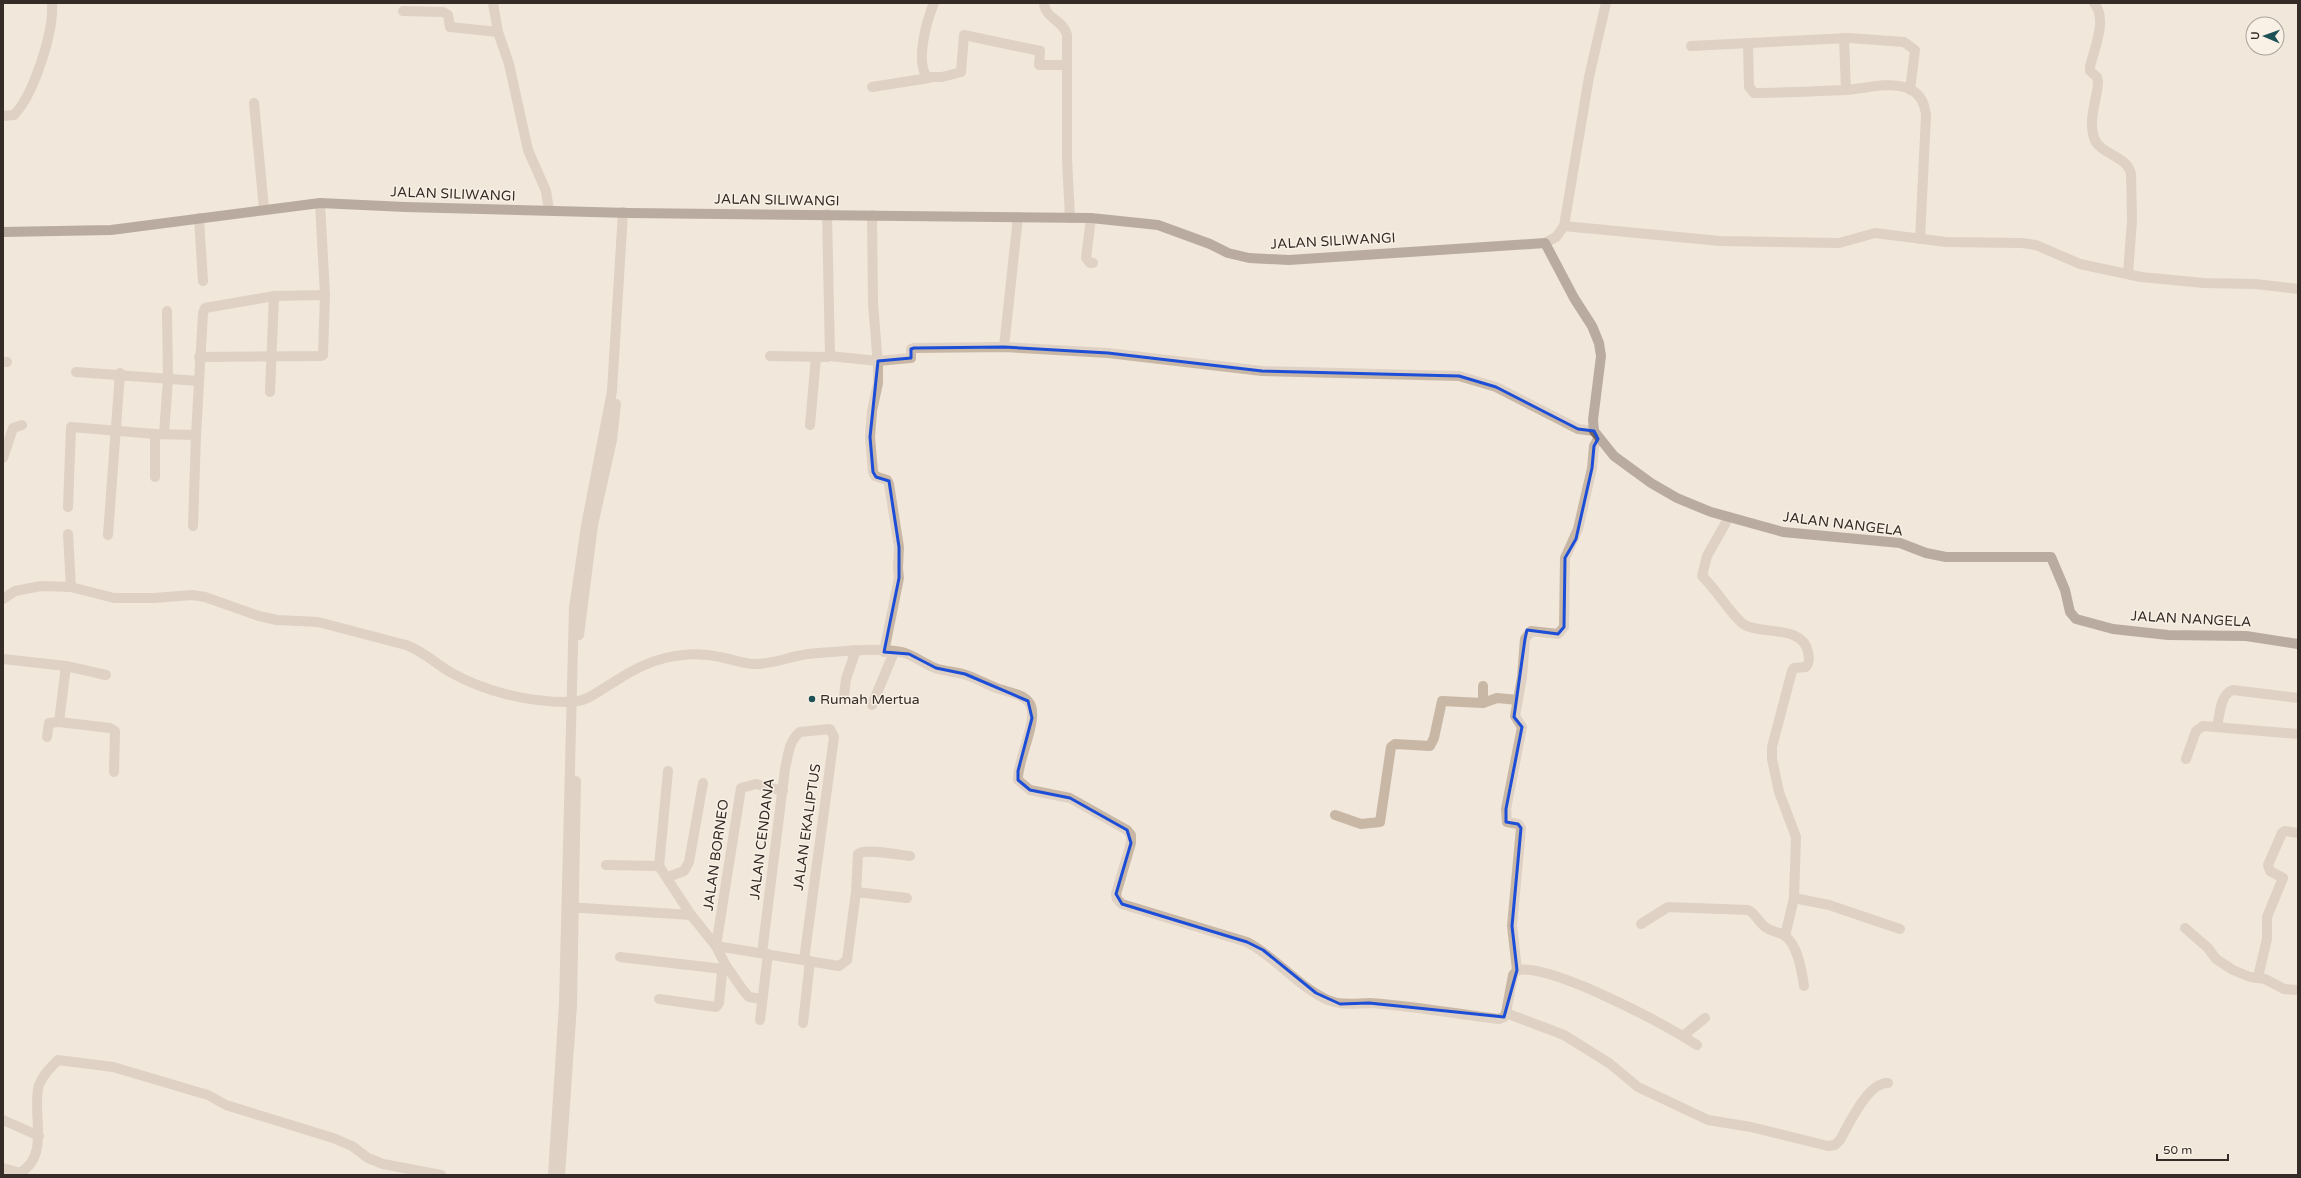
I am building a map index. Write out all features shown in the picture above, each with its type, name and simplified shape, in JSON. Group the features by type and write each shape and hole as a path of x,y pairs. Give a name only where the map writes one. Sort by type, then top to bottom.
{"main road":[{"name":"JALAN SILIWANGI","path":"3,232 97,231 320,203 405,207 626,212 1091,218 1158,225 1204,242 1228,254 1256,258 1289,260 1545,243"},
{"path":"1545,243 1574,298 1592,326 1599,343 1601,356 1600,377 1593,420 1596,435"},
{"name":"JALAN NANGELA","path":"1596,435 1614,456 1657,487 1689,504 1729,517 1783,532 1900,543 1926,554 1946,557 2048,556 2054,560 2065,590 2070,612 2076,619 2113,629 2168,635 2246,636 2298,644"}],"street":[{"path":"3,116 14,115 24,101 44,54 52,22 52,3"},
{"path":"493,3 498,32 509,64 528,150 546,192 549,210"},
{"path":"929,78 925,74 923,67 924,34 934,3"},
{"path":"1044,3 1048,14 1066,29 1067,159 1070,218"},
{"path":"1545,243 1556,237 1564,226 1589,77 1606,3"},
{"path":"2094,3 2099,11 2100,22 2090,67 2091,73 2097,78 2098,82 2091,118 2096,141 2130,167 2132,182 2132,220 2128,274"},
{"path":"403,11 443,12 448,16 450,27 498,32"},
{"path":"872,87 942,77 961,72 964,35 1040,52 1039,65 1066,65"},
{"path":"1844,38 1846,90"},
{"path":"1691,46 1844,38 1904,42 1915,50 1916,57 1910,90"},
{"path":"1748,43 1749,86 1754,93 1846,90 1895,85 1910,90 1921,97 1925,108 1920,239"},
{"path":"254,103 264,209"},
{"path":"200,357 271,358 316,357 323,355 324,295 320,203"},
{"path":"560,1175 559,1132 564,1004 571,907 574,702 584,586 593,525 612,440 617,391 626,212"},
{"path":"827,214 830,336 829,356"},
{"path":"872,215 873,303 878,361 878,383 872,411 870,437 873,472 876,477 887,480 889,484 899,546 898,586 889,652 872,705"},
{"path":"1004,347 1018,217"},
{"path":"199,218 203,281"},
{"path":"1091,218 1086,258 1090,263 1093,263"},
{"path":"1564,226 1720,241 1838,243 1875,233 1946,242 2022,243 2054,252 2080,264 2128,274 2298,290"},
{"path":"193,526 198,381 203,313 205,308 274,296 324,295"},
{"path":"270,392 274,296"},
{"path":"155,477 168,379 167,311"},
{"path":"770,356 829,356 878,361 911,358 911,349 914,348 1004,347 1108,353 1262,370 1459,376 1496,387 1578,429 1596,435 1592,468 1578,529 1565,558 1564,627 1560,633 1531,631 1526,635 1515,716 1522,727 1506,809 1506,820 1518,824 1521,828 1512,926 1517,970"},
{"path":"810,425 816,357"},
{"path":"76,372 120,374 198,381"},
{"path":"108,535 117,431 120,374"},
{"path":"3,458 13,428 22,425"},
{"path":"68,507 72,427 160,434 196,435"},
{"path":"1729,517 1707,556 1702,576 1712,585 1742,623 1796,636 1806,644 1809,657 1806,666 1794,668 1792,671 1772,748 1772,759 1779,792 1796,836 1794,898 1785,936"},
{"path":"68,534 71,587"},
{"path":"3,599 22,589 41,586 71,587 114,598 154,598 181,595 205,597 259,616 328,624 418,649 450,672 487,689 528,698 574,702 596,695 619,679 663,658 700,655 719,656 753,664 804,655 856,650 889,652 919,658 936,668 964,674 1000,690 1023,697 1028,701 1031,706 1032,718 1018,771 1018,780 1030,790 1070,798 1127,830 1131,835 1131,843 1116,894 1117,899 1122,904 1247,942 1263,950 1291,975 1316,993 1340,1004 1369,1003 1499,1019 1506,1014 1513,975 1517,970 1524,969 1578,985 1628,1006 1697,1044"},
{"path":"844,697 846,679 856,650"},
{"path":"3,659 66,666 106,675"},
{"path":"59,722 66,666"},
{"path":"1483,686 1483,703"},
{"path":"2217,726 2224,696 2233,690 2298,698"},
{"path":"1336,815 1361,824 1380,822 1393,746 1430,746 1434,738 1442,701 1483,703 1497,698 1518,700"},
{"path":"47,737 49,723 59,722 110,728 116,731 114,772"},
{"path":"2186,759 2196,731 2200,727 2217,726 2298,734"},
{"name":"JALAN EKALIPTUS","path":"800,732 827,729 832,730 834,737 807,961"},
{"name":"JALAN CENDANA","path":"760,1020 765,954 783,792 791,746 793,739 800,732"},
{"path":"658,866 668,771"},
{"path":"668,877 684,871 689,862 703,783"},
{"name":"JALAN BORNEO","path":"716,946 741,788 756,784 783,792"},
{"path":"2258,977 2267,939 2267,917 2283,878 2270,871 2268,864 2282,833 2285,831 2298,833"},
{"path":"716,946 839,966 847,960 856,892 858,854 861,852 910,856"},
{"path":"606,865 658,866 668,877 691,915 716,946 724,966 749,997 762,999"},
{"path":"856,892 907,898"},
{"path":"1794,898 1829,906 1900,929"},
{"path":"571,907 691,915"},
{"path":"1642,924 1668,907 1748,910 1752,912 1763,926 1785,936 1795,952 1804,986"},
{"path":"2185,928 2222,963 2242,974 2258,977 2278,987 2298,990"},
{"path":"620,957 724,966"},
{"path":"803,1023 807,961"},
{"path":"659,999 716,1007 719,1003 724,966"},
{"path":"1506,1014 1564,1035 1609,1063 1638,1087 1708,1120 1751,1127 1821,1145 1835,1145 1871,1090 1881,1083 1888,1083"},
{"path":"1683,1036 1705,1018"},
{"path":"3,1168 20,1173 25,1170 34,1157 38,1136 36,1108 40,1083 47,1070 58,1060 113,1067 208,1095 226,1105 333,1138 352,1146 368,1158 383,1164 441,1175"},
{"path":"3,1120 38,1136"},
{"path":"553,1175 559,1132"}],"highlighted area":[{"path":"1004,347 1108,353 1262,371 1459,376 1496,387 1578,429 1594,431 1598,439 1594,446 1592,468 1576,539 1565,558 1564,627 1558,634 1527,630 1525,639 1514,717 1522,727 1506,809 1506,822 1518,824 1521,828 1512,926 1517,970 1504,1017 1369,1003 1340,1004 1316,993 1263,950 1247,942 1122,904 1116,894 1131,843 1127,830 1070,798 1030,790 1018,780 1018,771 1032,718 1028,701 965,674 936,668 909,654 884,652 899,578 899,547 889,481 876,477 873,472 870,437 878,361 911,358 911,349 914,348"}],"place":[{"name":"Rumah Mertua","path":"812,699"}]}
